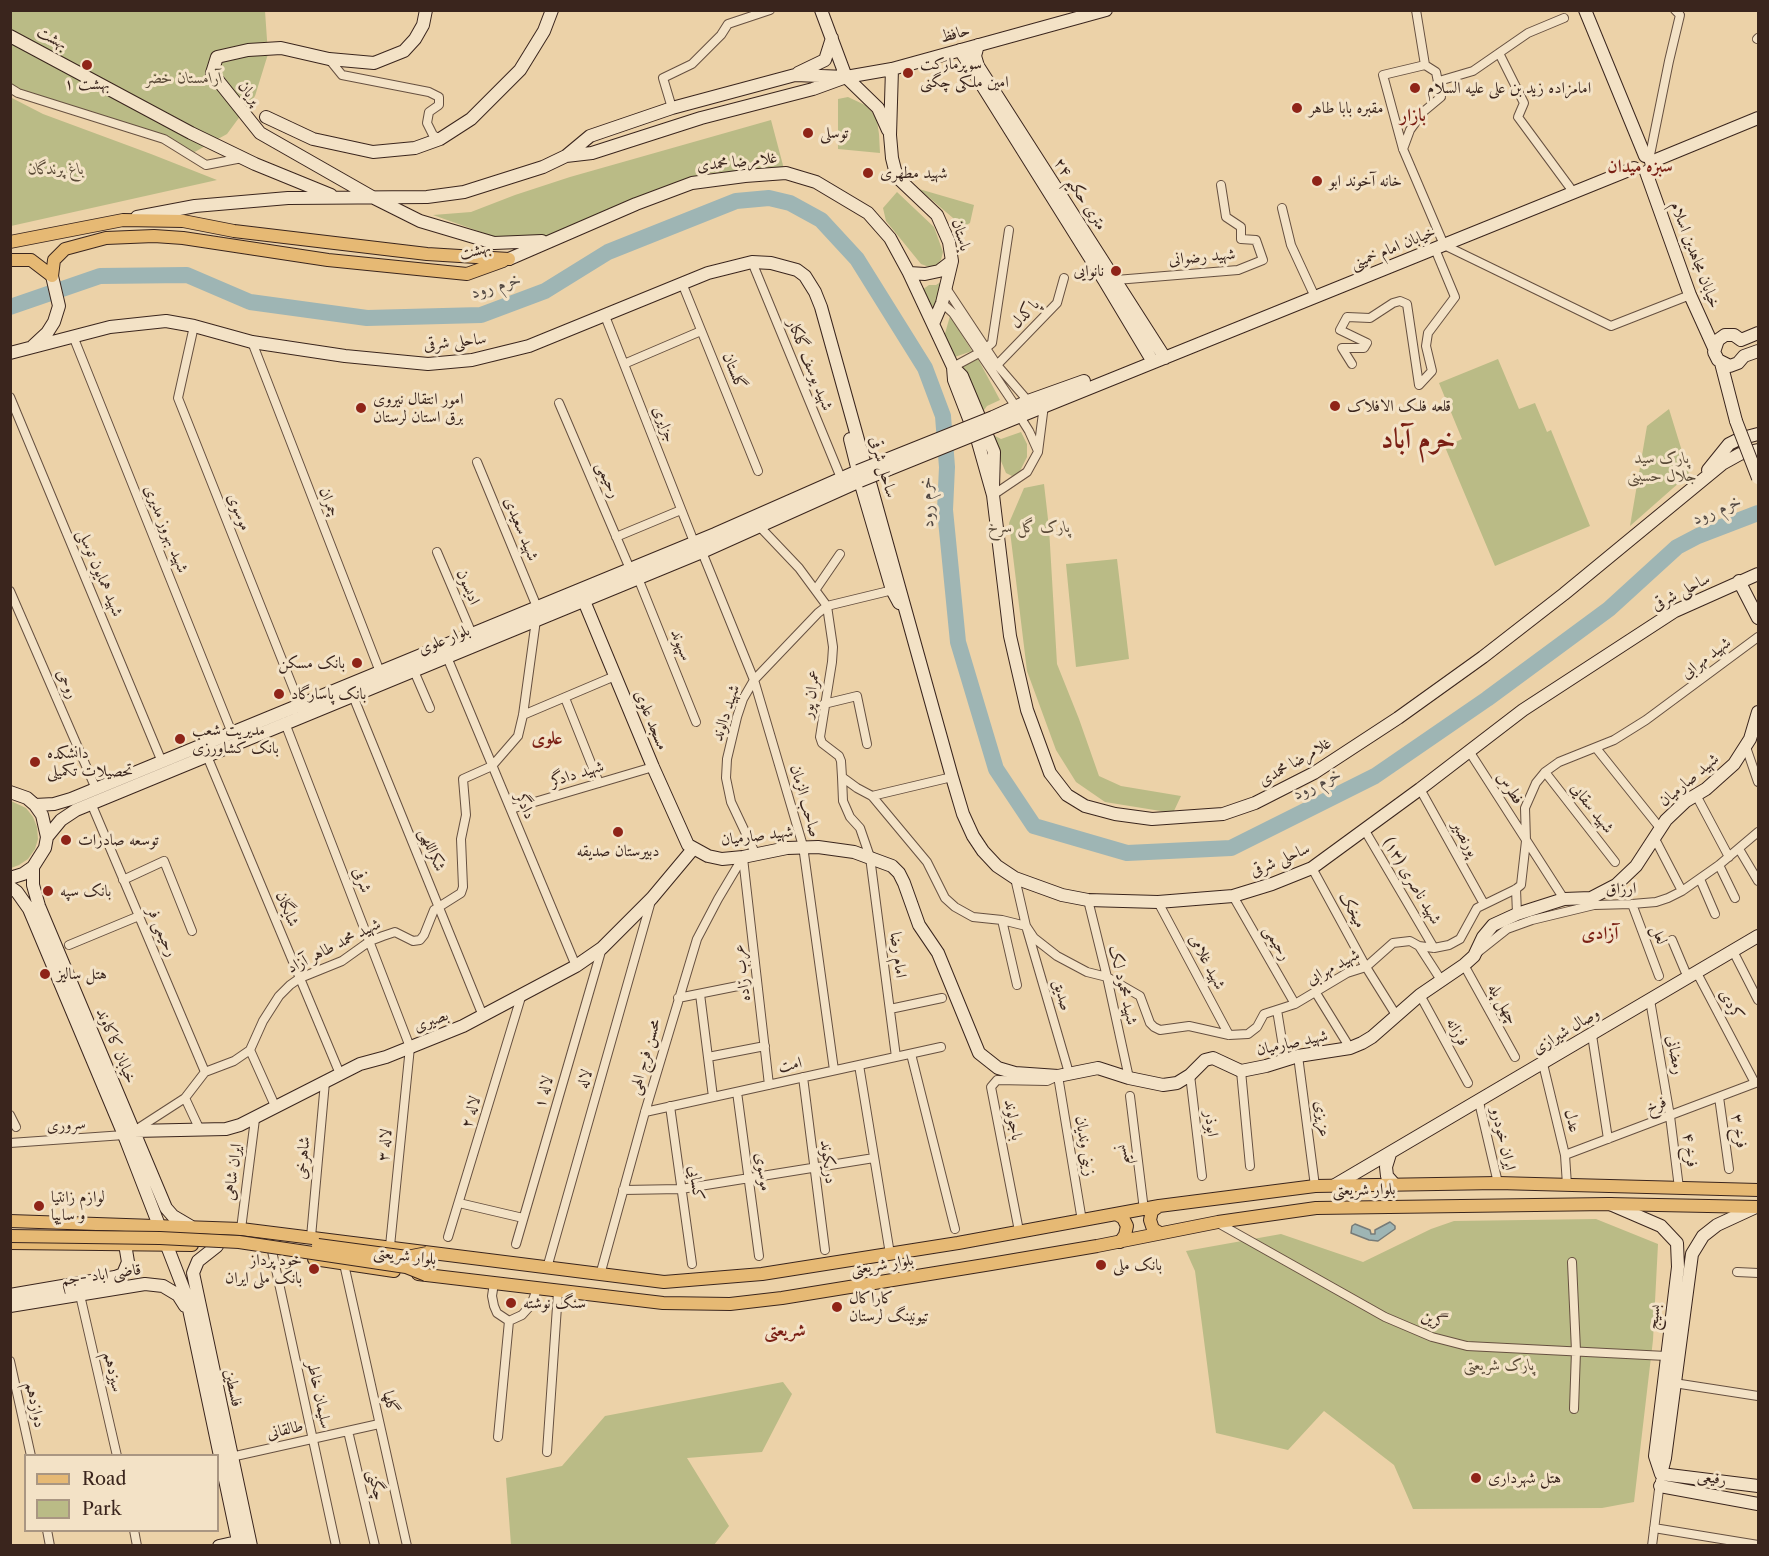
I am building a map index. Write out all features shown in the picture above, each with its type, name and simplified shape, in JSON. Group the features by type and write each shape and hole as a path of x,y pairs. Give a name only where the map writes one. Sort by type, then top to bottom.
{"main road":[{"name":"پریان","path":"374,198 260,133 212,73 218,57 248,50 280,48 329,59 374,63 404,51 415,39 423,25 426,10"},
{"name":"پریان","path":"266,117 313,139 373,152 415,148 440,139 471,119 520,70 544,31 552,10"},
{"path":"821,10 846,77"},
{"name":"حافظ","path":"846,77 892,69 1106,10"},
{"name":"خیابان مجاهدین اسلام","path":"1585,10 1648,162 1690,295 1716,357 1726,364"},
{"name":"بهشت","path":"10,36 191,133 337,198"},
{"path":"420,221 415,212 422,198 464,192 543,167 566,156 590,136 672,108 795,75 825,60 832,38"},
{"name":"۲۴ متری حکیم","path":"978,45 975,56 978,66 1116,280 1156,359"},
{"name":"۲۴ متری حکیم","path":"960,50 1156,359"},
{"name":"باستان","path":"892,69 890,135 892,158 899,179 938,215 952,261 942,303 933,324"},
{"path":"795,75 846,77"},
{"path":"566,156 592,153 701,118 813,89 846,77"},
{"name":"باستان","path":"846,77 878,108 890,135"},
{"path":"696,102 701,118"},
{"path":"1648,162 1758,118"},
{"name":"خیابان امام خمینی","path":"859,476 1017,411 1044,405 1574,194 1634,168 1637,157 1648,162"},
{"name":"غلامرضا محمدی","path":"509,259 636,204 692,183 745,176 786,173 816,182 868,213 891,238 909,273 952,367 954,380 978,442 993,495 1010,636 1028,710 1050,773 1067,795 1085,806 1115,814 1152,819 1223,814 1255,803 1314,773 1398,718 1483,657 1564,594 1722,464 1740,454 1758,450"},
{"path":"123,220 195,206 288,198 428,197"},
{"path":"374,198 420,221 494,243 553,240"},
{"name":"بهشت","path":"10,242 123,220 183,221 234,231 427,254 509,259"},
{"name":"بهشت","path":"53,281 54,260 65,249 106,238 154,236 183,238 328,260 467,274 509,259"},
{"path":"10,260 32,260 53,281 59,306 54,322 47,333 32,347"},
{"path":"909,273 926,274 939,271 952,261"},
{"name":"ساحلی شرقی","path":"10,353 110,327 166,321 252,342 345,356 428,364 472,360 529,346 708,273 752,262 785,266 805,276 815,292 825,320"},
{"path":"825,320 828,360 859,476 896,589"},
{"name":"ساحل شرقی","path":"825,320 896,589 910,622"},
{"path":"1714,348 1718,340 1725,335 1734,335 1742,340 1758,333"},
{"path":"1758,351 1744,356 1738,363 1726,364 1739,420 1758,478"},
{"name":"خیابان امام خمینی","path":"1017,411 1028,401 1156,359"},
{"path":"1739,420 1758,462"},
{"path":"1695,487 1729,444 1758,434"},
{"name":"بلوار علوی","path":"33,867 45,848 47,837 61,820 76,810 447,657 536,614 698,547 841,478 859,476"},
{"name":"بلوار علوی","path":"698,547 760,526 859,476"},
{"name":"بلوار علوی","path":"35,805 54,804 96,789 472,634 584,601 634,574"},
{"name":"ساحلی شرقی","path":"910,622 963,814 983,851 997,866 1016,878 1062,895 1088,900 1158,902 1233,896 1312,868 1523,710 1675,611 1758,574"},
{"path":"1739,581 1758,583"},
{"path":"1739,581 1758,618"},
{"name":"مسجد علوی","path":"584,601 652,767 685,840 693,849"},
{"name":"شهید صارمیان","path":"693,849 722,859 803,846 854,852 892,866 904,883 914,915 938,953 979,1053 990,1063 1004,1071 1064,1074 1098,1068 1128,1078 1163,1085 1177,1083 1190,1075 1205,1060 1213,1058 1241,1071 1298,1056 1350,1048 1372,1037 1420,995 1464,965 1474,956 1483,937 1493,925 1517,914 1564,899 1591,898 1616,885 1636,866 1657,833 1686,801 1706,789 1734,764 1746,747 1758,712"},
{"path":"10,792 27,798 35,805 42,815 47,837"},
{"name":"بصیری","path":"129,1133 226,1128 255,1119 360,1064 386,1057 463,1026 521,997 576,966 602,948 652,898 693,849"},
{"path":"10,878 23,874 33,867"},
{"name":"خیابان کاکاوند","path":"33,867 33,885 39,906 129,1133 166,1245"},
{"name":"خیابان کاکاوند","path":"10,887 17,892 29,909 129,1133 166,1208 173,1216 190,1226"},
{"name":"وصال شیرازی","path":"1335,1185 1758,936"},
{"path":"1390,1154 1386,1167 1388,1176 1395,1185"},
{"name":"بلوار شریعتی","path":"10,1221 241,1229 664,1282 727,1278 890,1254 1159,1206 1315,1186 1498,1183 1758,1190"},
{"name":"بلوار شریعتی","path":"10,1243 248,1248 344,1264 558,1292 663,1303 730,1304 794,1296 1120,1242 1218,1222 1316,1208 1608,1204 1758,1207"},
{"name":"بسیج","path":"1608,1204 1661,1226 1677,1243 1678,1268 1672,1356 1674,1383 1661,1480"},
{"path":"1159,1206 1152,1212 1150,1220 1153,1228 1160,1233"},
{"name":"بسیج","path":"1661,1480 1655,1456 1692,1254 1702,1236 1726,1221 1758,1207"},
{"path":"1116,1214 1123,1218 1126,1226 1125,1235 1120,1242"},
{"path":"112,1244 117,1240 119,1233 113,1224"},
{"path":"128,1244 126,1234 130,1224"},
{"path":"10,1228 240,1235 406,1257 427,1253"},
{"path":"218,1246 223,1245 228,1238 225,1230 221,1228"},
{"path":"248,1248 244,1243 244,1236 256,1231"},
{"path":"10,1236 160,1238 239,1242 406,1267 426,1275"},
{"name":"قاضی اباد -جم","path":"10,1295 123,1274 128,1262 128,1244"},
{"name":"فلسطین","path":"166,1245 186,1295 221,1436 231,1457 244,1543"},
{"name":"فلسطین","path":"218,1246 198,1261 193,1274 221,1436 244,1543"},
{"name":"قاضی اباد -جم","path":"10,1306 137,1285 163,1286 178,1295 188,1309"},
{"name":"رفیعی","path":"1661,1480 1758,1486"},
{"name":"رفیعی","path":"1661,1480 1758,1504"},
{"path":"219,1545 244,1543"}],"street":[{"path":"672,108 663,78 692,64 721,35 728,24 770,10"},
{"path":"1416,10 1425,65"},
{"path":"1648,162 1668,61 1680,15 1675,10"},
{"path":"1439,81 1473,71 1528,33 1564,18"},
{"path":"1499,53 1524,103 1518,117 1574,194"},
{"name":"پریان","path":"329,59 342,75 429,92 439,97 439,105 429,112 427,123 433,135 440,139"},
{"path":"1352,364 1342,348 1364,348 1367,343 1340,330 1347,317 1370,318 1400,301 1407,304 1419,385 1432,371 1426,346 1428,333 1455,297 1440,247 1403,149 1383,75 1425,65 1436,72 1441,97 1423,112 1410,130 1403,149"},
{"path":"10,88 18,93 164,139 206,165 243,158"},
{"name":"شهید رضوانی","path":"1116,280 1238,270 1263,260 1256,240 1241,239 1241,227 1226,217 1221,185"},
{"path":"1282,208 1291,245 1315,297"},
{"path":"952,367 992,343 1009,230"},
{"path":"1440,247 1611,326 1690,295"},
{"name":"شهید یوسف گلکار","path":"752,262 841,478"},
{"name":"پاکدل","path":"997,365 1057,303 1064,278"},
{"name":"گلستان","path":"682,283 758,471"},
{"path":"946,288 1029,431 1038,452"},
{"path":"942,303 1028,401"},
{"name":"جزایری","path":"605,316 681,510 698,547"},
{"name":"موسوی","path":"194,326 178,398 300,705"},
{"path":"624,364 701,331"},
{"name":"شهید بهروز مدیری","path":"73,336 232,733"},
{"name":"چمران","path":"252,342 380,672"},
{"name":"شهید همایون توسلی","path":"10,397 162,762"},
{"name":"رحیمی","path":"559,404 634,574"},
{"path":"993,495 1027,472 1038,452 1044,405"},
{"name":"شهید سعیدی","path":"477,462 536,614"},
{"path":"616,537 681,510"},
{"name":"عمران پور","path":"760,526 816,589 827,606 832,654 820,737 822,743 839,756 842,777"},
{"name":"صاحب الزمان","path":"698,547 754,680 803,846 834,1070"},
{"name":"ادیسون","path":"437,552 472,634"},
{"path":"816,589 840,554"},
{"name":"سپهوند","path":"634,574 696,722"},
{"path":"827,606 896,589"},
{"name":"روحی","path":"10,591 96,789"},
{"name":"شهید دالوند","path":"749,856 731,802 726,778 727,759 737,717 743,699 754,680 827,606"},
{"name":"شهید محمد طاهر آزاد","path":"250,1050 270,1009 290,985 300,978 342,961 370,941 395,932 413,941 420,940 434,910 460,893 463,887 461,840 466,815 463,780 492,766 518,736 523,715 536,614"},
{"name":"شهید مهرابی","path":"1026,926 1034,938 1057,956 1076,967 1107,977 1140,996 1150,1023 1160,1030 1189,1026 1229,1035 1248,1034 1257,1027 1263,1014 1295,1004 1347,974 1366,967 1393,943 1410,941 1419,946 1434,948 1449,945 1460,939 1470,917 1477,908 1516,889 1522,880 1526,841 1525,808 1536,783 1545,772 1559,762 1614,740 1646,720 1758,638"},
{"name":"دادگر","path":"447,657 576,966"},
{"path":"414,670 430,708"},
{"path":"523,715 615,676"},
{"name":"شکراللهی","path":"353,696 483,1016"},
{"path":"824,704 857,696 867,744"},
{"path":"565,698 599,783"},
{"name":"شرفی","path":"285,723 410,1047"},
{"path":"1746,747 1758,782"},
{"path":"1596,748 1657,833 1683,891"},
{"name":"فطرس","path":"1469,751 1526,841"},
{"name":"شایگان","path":"207,756 340,1074"},
{"name":"شهید دادگر","path":"511,809 652,767"},
{"name":"شهید سقایی","path":"1545,772 1615,862"},
{"path":"842,777 856,788 872,796 927,862 945,898 950,903 973,917 1002,920 1026,926"},
{"name":"امام رضا","path":"842,777 843,801 850,816 860,828 870,857 896,1057"},
{"path":"872,796 952,777"},
{"name":"پورنصیر","path":"1420,789 1484,904"},
{"path":"1696,795 1730,857"},
{"name":"رحیمی فر","path":"91,803 205,1072"},
{"name":"شهید ناصری (۱۳)","path":"1364,829 1434,948"},
{"name":"ارزاق","path":"1474,956 1507,929 1532,920 1594,905 1656,902 1683,891 1730,857 1758,832"},
{"path":"1526,841 1564,899"},
{"path":"1739,849 1758,881"},
{"name":"محسن فرج الهی","path":"600,1275 645,1112 697,939 749,856"},
{"name":"عرب زاده","path":"749,856 770,1084"},
{"path":"123,880 164,861 192,931"},
{"path":"1719,865 1736,898"},
{"name":"میخک","path":"1312,868 1366,967 1396,1015"},
{"name":"صدیق","path":"1016,878 1064,1074"},
{"path":"1700,879 1715,914"},
{"path":"1516,889 1517,914"},
{"name":"رحیمی","path":"1233,896 1295,1004"},
{"name":"لاله","path":"547,1268 652,898"},
{"name":"شهید محمود لک","path":"1088,900 1128,1078"},
{"name":"شهید غلامی","path":"1158,902 1229,1035"},
{"name":"لعل","path":"1632,904 1659,976"},
{"path":"69,945 139,916"},
{"path":"1002,920 1017,985"},
{"name":"کردی","path":"1672,940 1757,1083"},
{"path":"1419,946 1441,980"},
{"name":"لاله ۱","path":"516,1244 602,948"},
{"path":"1733,951 1758,1000"},
{"name":"چهل پله","path":"1464,965 1515,1057"},
{"path":"678,998 738,986"},
{"path":"1316,993 1350,1048"},
{"path":"700,994 713,1097"},
{"name":"فرزانه","path":"1420,995 1468,1083"},
{"name":"لاله ۲","path":"448,1237 521,997"},
{"path":"890,1009 942,998"},
{"name":"رمضانی","path":"1650,1000 1670,1116"},
{"path":"1277,1010 1286,1059"},
{"path":"1592,1035 1608,1139"},
{"path":"708,1057 765,1046"},
{"name":"لاله ۳","path":"390,1246 410,1047"},
{"name":"امت","path":"645,1112 941,1047"},
{"path":"129,1133 185,1098 205,1072 234,1061 250,1050 276,1108"},
{"path":"910,1054 955,1229"},
{"name":"عزیزی","path":"1298,1056 1315,1186"},
{"name":"عدل","path":"1543,1064 1565,1155 1567,1185"},
{"path":"859,1065 890,1254"},
{"path":"1241,1071 1250,1166"},
{"name":"زینی وندیان","path":"1064,1074 1082,1221"},
{"name":"باجولوند","path":"1019,1231 991,1086 997,1080 1047,1081 1064,1074"},
{"name":"ابوذر","path":"1190,1075 1202,1176"},
{"name":"دریکوند","path":"803,1077 825,1250"},
{"name":"شاهرخی","path":"311,1237 326,1082"},
{"name":"فرخ","path":"1565,1155 1757,1083"},
{"name":"موسوی","path":"737,1092 759,1256"},
{"name":"نسیم","path":"1130,1096 1144,1210"},
{"name":"فرخ ۳","path":"1719,1097 1730,1169"},
{"path":"185,1098 199,1128"},
{"name":"ایران خودرو","path":"1479,1102 1498,1183"},
{"name":"کسایی","path":"670,1106 692,1264"},
{"path":"10,1115 16,1127"},
{"name":"فرخ ۴","path":"1670,1116 1679,1188"},
{"name":"ایران شاهی","path":"241,1229 255,1119"},
{"name":"سروری","path":"10,1143 129,1133"},
{"path":"623,1190 681,1189 874,1158"},
{"path":"459,1203 523,1218"},
{"name":"گرین","path":"1218,1222 1385,1317 1432,1337 1467,1346 1672,1356"},
{"name":"سلیمان خاطر","path":"272,1251 336,1545"},
{"path":"1572,1262 1576,1352 1574,1409"},
{"name":"گلها","path":"344,1264 407,1545"},
{"path":"1737,1272 1758,1273"},
{"path":"494,1284 492,1296 494,1306 497,1313 509,1321"},
{"path":"509,1321 522,1315 531,1305 537,1289"},
{"path":"547,1452 558,1292"},
{"name":"سیزدهم","path":"81,1295 117,1454"},
{"path":"498,1437 509,1321"},
{"name":"دوازدهم","path":"10,1361 31,1454"},
{"path":"1674,1383 1758,1396"},
{"name":"طالقانی","path":"231,1457 380,1424"},
{"name":"چگنی","path":"348,1431 375,1545"},
{"name":"بسیج","path":"1652,1545 1661,1480"},
{"path":"1654,1528 1758,1545"}],"green space":[{"name":"آرامستان خضر","path":"10,11 265,11 268,54 255,96 227,134 191,154 11,85"},
{"name":"باغ پرندگان","path":"10,97 43,114 217,180 11,226"},
{"path":"848,97 865,105 872,112 877,121 880,153 838,149 838,99"},
{"path":"771,120 784,169 710,173 671,184 546,237 492,236 433,215 471,212 570,177"},
{"path":"919,189 974,205 970,223 955,231 953,218"},
{"path":"897,192 934,227 943,252 941,260 936,265 929,267 921,264 886,221 883,208"},
{"path":"944,280 936,308 928,303 922,290"},
{"path":"950,316 972,351 952,358 944,337"},
{"path":"978,359 1000,400 987,406 981,414 961,367"},
{"path":"1498,359 1519,409 1535,403 1547,432 1551,430 1590,526 1495,566 1445,447 1462,439 1439,383"},
{"name":"پارک سید جلال حسینی","path":"1669,409 1689,474 1630,526 1647,426"},
{"path":"1021,432 1027,444 1027,457 1019,473 1012,476 1006,473 991,437 993,435 1001,439"},
{"name":"پارک گل سرخ","path":"1044,484 1049,528 1057,664 1099,776 1121,786 1181,796 1173,813 1105,802 1076,782 1056,750 1027,671 1009,523 1024,488"},
{"path":"1117,559 1129,659 1076,667 1066,564"},
{"path":"11,801 26,808 33,817 38,839 28,859 11,868"},
{"name":"پارک شریعتی","path":"1596,1219 1658,1244 1653,1340 1634,1502 1602,1508 1413,1509 1394,1465 1324,1411 1288,1450 1216,1433 1195,1271 1186,1251 1281,1234 1363,1262 1431,1229 1454,1221"},
{"path":"783,1382 792,1394 762,1452 687,1458 729,1526 714,1545 511,1545 506,1478 562,1466 605,1416"}],"water":[{"path":"1390,1222 1395,1229 1378,1241 1351,1233 1352,1226 1355,1224 1375,1234 1375,1230"}],"waterway":[{"name":"خرم رود","path":"10,307 100,276 187,275 250,302 367,318 481,315 545,291 608,252 736,201 769,198 790,203 821,220 857,259 925,368 943,416 947,467 945,510 958,642 996,769 1034,826 1127,853 1231,848 1375,776 1487,699 1609,609 1677,547 1698,536 1758,513"}],"place":[{"name":"بهشت ۱","path":"87,65"},
{"name":"سوپرمارکت امین ملکی چگنی","path":"908,73"},
{"name":"امامزاده زید بن علی علیه السلام","path":"1415,88"},
{"name":"مقبره بابا طاهر","path":"1297,108"},
{"name":"توسلی","path":"808,133"},
{"name":"شهید مطهری","path":"868,173"},
{"name":"خانه آخوند ابو","path":"1317,181"},
{"name":"نانوایی","path":"1116,271"},
{"name":"قلعه فلک الافلاک","path":"1335,406"},
{"name":"امور انتقال نیروی برق استان لرستان","path":"361,408"},
{"name":"بانک مسکن","path":"357,663"},
{"name":"بانک پاسارگاد","path":"279,694"},
{"name":"مدیریت شعب بانک کشاورزی","path":"180,739"},
{"name":"دانشکده تحصیلات تکمیلی","path":"35,762"},
{"name":"دبیرستان صدیقه","path":"618,832"},
{"name":"توسعه صادرات","path":"66,840"},
{"name":"بانک سپه","path":"48,891"},
{"name":"هتل سالیز","path":"45,974"},
{"name":"لوازم زانتیا و سایپا","path":"39,1206"},
{"name":"بانک ملی","path":"1101,1265"},
{"name":"خود پرداز بانک ملی ایران","path":"314,1269"},
{"name":"سنگ نوشته","path":"511,1303"},
{"name":"کاراکال تیونینگ لرستان","path":"837,1307"},
{"name":"هتل شهرداری","path":"1476,1478"}],"district":[{"name":"بازار","path":"1413,116"},
{"name":"سبزه میدان","path":"1640,167"},
{"name":"خرم آباد","path":"1418,440"},
{"name":"علوی","path":"547,739"},
{"name":"آزادی","path":"1600,934"},
{"name":"شریعتی","path":"785,1331"}]}
